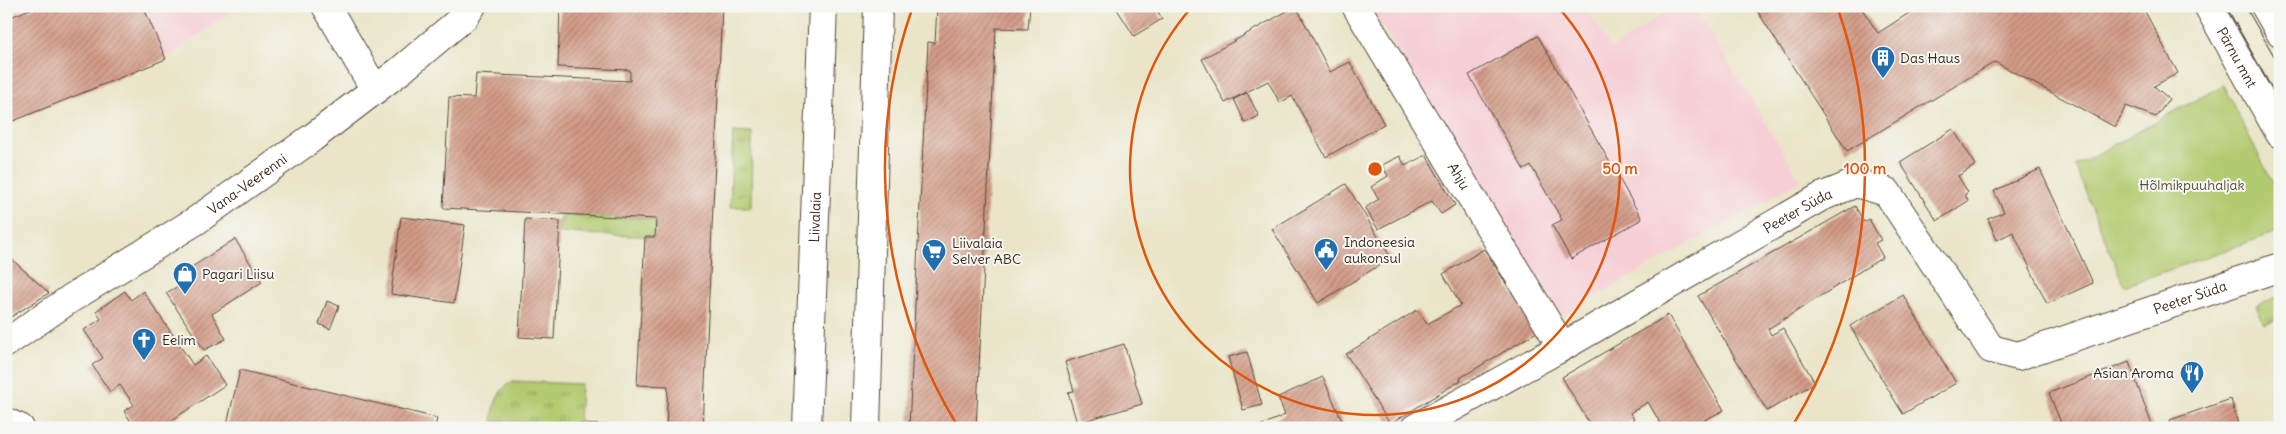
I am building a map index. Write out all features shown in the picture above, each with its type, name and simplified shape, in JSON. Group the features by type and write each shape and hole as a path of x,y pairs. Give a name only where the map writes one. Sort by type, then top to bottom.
{"street":[{"path":"326,6 374,88"},
{"name":"Vana-Veerenni","path":"6,343 70,298 197,220 312,138 429,46 464,17 472,6"},
{"name":"Liivalaia","path":"807,428 823,6"},
{"path":"866,428 878,6"},
{"name":"Ahju","path":"1356,6 1562,347"},
{"name":"Pärnu mnt","path":"2208,6 2280,134"},
{"path":"2265,6 2280,32"},
{"name":"Peeter Süda","path":"1415,428 1562,347 1821,197 1856,183 1887,192 1991,349 2018,356 2280,267"},
{"path":"6,422 20,428"}],"shaded area":[{"path":"6,6 238,6 166,59 6,124"},
{"path":"1370,6 1586,6 1611,49 1674,6 1694,6 1801,181 1562,315"}],"green space":[{"name":"Hõlmikpuuhaljak","path":"2223,85 2280,197 2280,228 2274,233 2124,286 2075,166"},
{"path":"733,132 752,133 751,207 730,207"},
{"path":"561,215 656,219 655,237 560,233"},
{"path":"2280,295 2280,318 2264,324 2256,306"},
{"path":"513,381 581,384 579,424 492,421 497,398 503,389"}],"building":[{"path":"37,6 143,6 166,59 6,124 6,19"},
{"path":"560,6 722,6 703,428 666,428 668,386 637,385 645,237 655,237 656,219 443,208 449,97 474,98 476,74 630,81 630,70 558,67"},
{"path":"937,6 1030,6 1028,29 996,28 976,428 909,428 928,42 935,43"},
{"path":"1115,6 1155,6 1162,19 1134,36"},
{"path":"1296,6 1330,72 1350,62 1384,124 1326,157 1292,96 1280,103 1268,81 1225,103 1202,59"},
{"name":"Das Haus","path":"1754,6 1860,6 1878,33 1920,6 2142,6 2178,73 2154,86 2169,99 2156,117 2126,106 2115,127 1995,62 1847,151"},
{"path":"1538,36 1642,219 1571,259 1552,225 1562,220 1531,166 1524,170 1469,75"},
{"path":"1247,93 1259,116 1245,123 1234,99"},
{"path":"1953,129 1976,165 1958,176 1968,192 1965,194 1968,201 1937,221 1900,162"},
{"path":"1426,155 1455,205 1441,214 1432,201 1378,229 1365,208 1379,199 1371,187 1388,176 1382,165 1400,156 1405,166"},
{"path":"2040,169 2093,283 2047,304 2013,232 1997,240 1988,219 2004,212 1994,191"},
{"path":"1346,184 1391,258 1318,303 1272,229"},
{"path":"1855,206 1864,222 1869,219 1881,240 1875,243 1883,257 1768,329 1771,335 1783,328 1815,383 1767,411 1698,296"},
{"path":"401,217 465,225 454,303 391,294"},
{"path":"525,219 560,221 554,339 519,337"},
{"path":"235,239 262,282 212,314 226,339 204,350 166,293 184,283 178,276"},
{"path":"1484,249 1537,332 1460,378 1461,380 1390,424 1346,354 1417,310 1427,324 1461,305 1443,274"},
{"path":"6,254 49,293 6,320"},
{"name":"Eelim","path":"125,291 131,300 143,291 193,365 206,356 225,385 160,428 135,428 124,411 134,405 120,385 110,392 92,365 103,358 84,330 101,319 96,311"},
{"path":"1903,295 1956,383 1903,414 1850,326"},
{"path":"327,301 339,306 330,329 319,324"},
{"path":"1668,315 1724,410 1705,420 1710,428 1663,428 1648,402 1630,413 1634,419 1620,428 1613,428 1610,422 1600,428 1592,428 1562,377"},
{"path":"1124,344 1142,404 1077,423 1068,392 1074,391 1065,362"},
{"path":"1247,352 1262,405 1243,410 1228,357"},
{"path":"2129,362 2153,428 2063,428 2049,393"},
{"path":"240,370 437,418 435,428 226,428"},
{"path":"1323,377 1345,428 1255,428 1285,415 1278,397"},
{"path":"2231,399 2239,428 2172,428 2170,420"},
{"path":"492,421 635,426 635,428 492,428"}],"tram line":[{"path":"2226,6 2280,103"},
{"path":"2245,6 2280,66"}],"place":[{"name":"Das Haus","path":"1883,79"},
{"name":"Indoneesia aukonsul","path":"1326,271"},
{"name":"Liivalaia Selver ABC","path":"934,272"},
{"name":"Pagari Liisu","path":"185,295"},
{"name":"Eelim","path":"144,361"},
{"name":"Asian Aroma","path":"2192,394"}]}
